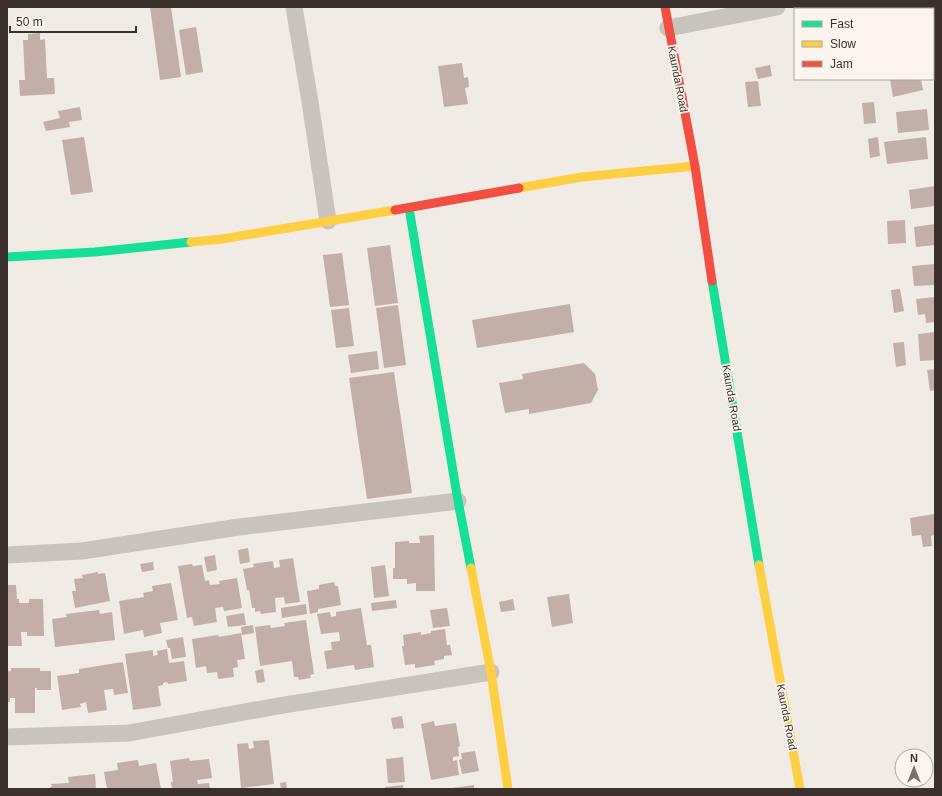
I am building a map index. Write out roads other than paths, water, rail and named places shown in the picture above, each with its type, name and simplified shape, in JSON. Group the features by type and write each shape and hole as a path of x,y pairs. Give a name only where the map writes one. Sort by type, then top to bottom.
{"street":[{"path":"294,7 312,110 328,221"},
{"name":"Kaunda Road","path":"665,7 695,166 715,304 767,612 800,789"},
{"path":"668,28 777,7"},
{"path":"7,257 95,252 222,239 582,177 695,166"},
{"path":"409,208 458,501 491,672 508,789"},
{"path":"7,555 82,551 239,527 458,501"},
{"path":"7,737 129,733 278,706 491,672"}]}
